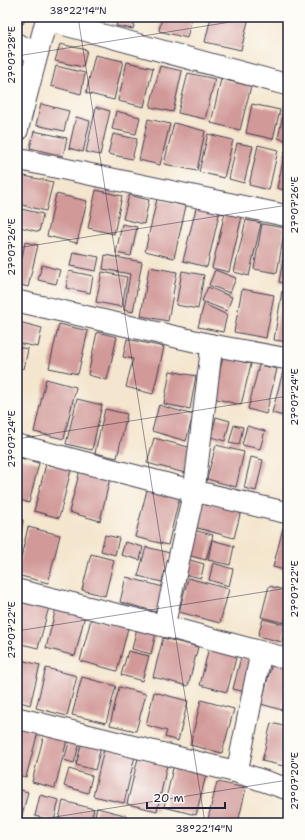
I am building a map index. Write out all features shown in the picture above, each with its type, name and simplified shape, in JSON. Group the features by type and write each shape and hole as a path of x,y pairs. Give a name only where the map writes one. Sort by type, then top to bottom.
{"street":[{"path":"17,131 47,18 288,85"},
{"path":"17,44 37,54"},
{"path":"17,159 288,216"},
{"path":"17,301 212,346 288,358"},
{"path":"164,626 194,491 212,346"},
{"path":"17,446 194,491 288,513"},
{"path":"17,590 164,626 288,659"},
{"path":"237,772 261,653"},
{"path":"17,718 237,772 288,788"}],"building":[{"path":"17,17 26,17 23,24 17,21"},
{"path":"80,17 90,17 90,20"},
{"path":"118,17 136,17 133,29 116,26"},
{"path":"162,17 192,17 187,38 159,31"},
{"path":"211,17 249,17 241,50 205,42"},
{"path":"60,44 87,50 83,67 55,61"},
{"path":"95,55 123,61 114,100 86,93"},
{"path":"127,62 153,68 144,107 118,101"},
{"path":"56,66 85,73 81,94 51,86"},
{"path":"160,66 182,71 173,112 150,107"},
{"path":"188,73 215,79 205,119 178,113"},
{"path":"221,79 251,86 240,130 211,123"},
{"path":"288,96 288,141 278,138"},
{"path":"41,104 69,111 64,131 36,125"},
{"path":"252,104 280,110 273,139 246,133"},
{"path":"96,107 110,111 100,155 86,152"},
{"path":"116,111 140,117 136,134 112,129"},
{"path":"76,117 90,121 83,152 69,148"},
{"path":"148,119 170,124 160,165 139,160"},
{"path":"174,123 205,131 197,171 164,164"},
{"path":"34,131 67,138 63,156 30,148"},
{"path":"113,134 137,139 132,159 108,154"},
{"path":"208,134 233,140 224,178 199,172"},
{"path":"237,143 253,146 244,183 229,179"},
{"path":"258,145 278,150 269,190 249,185"},
{"path":"285,151 288,151 288,191 277,188"},
{"path":"24,176 53,182 46,211 18,204"},
{"path":"96,190 122,196 114,234 88,228"},
{"path":"56,194 87,201 77,243 47,236"},
{"path":"129,195 149,200 144,224 123,219"},
{"path":"157,199 186,206 174,258 145,251"},
{"path":"197,204 220,210 207,267 183,261"},
{"path":"17,208 43,214 39,232 17,226"},
{"path":"225,212 242,216 229,272 212,268"},
{"path":"246,220 261,223 249,276 234,272"},
{"path":"122,224 137,227 131,256 116,253"},
{"path":"262,224 285,228 277,273 254,269"},
{"path":"288,238 288,284 279,282"},
{"path":"25,242 38,245 28,287 17,284"},
{"path":"73,252 99,257 96,271 70,266"},
{"path":"105,255 142,262 133,312 124,310 130,274 103,269"},
{"path":"42,265 60,270 56,284 38,280"},
{"path":"149,267 177,272 168,321 141,316"},
{"path":"215,270 236,278 230,293 209,285"},
{"path":"69,271 93,276 90,293 66,288"},
{"path":"182,271 204,275 198,309 176,305"},
{"path":"102,272 127,277 122,307 96,302"},
{"path":"208,287 232,297 227,311 202,301"},
{"path":"242,289 274,295 266,338 234,332"},
{"path":"282,291 288,292 288,342 274,340"},
{"path":"204,304 227,315 223,332 198,327"},
{"path":"19,322 42,328 38,347 17,343 17,330"},
{"path":"59,324 88,331 78,374 49,368"},
{"path":"97,332 117,337 107,380 88,375"},
{"path":"127,339 164,347 153,394 126,387 133,359 123,357"},
{"path":"17,347 28,349 24,369 17,367"},
{"path":"223,357 251,364 241,405 213,398"},
{"path":"259,365 277,369 266,414 248,409"},
{"path":"170,371 196,376 190,409 164,404"},
{"path":"283,371 288,372 288,417 272,413"},
{"path":"46,379 76,387 64,439 34,432"},
{"path":"77,399 102,405 92,450 66,444"},
{"path":"159,405 193,415 186,441 152,431"},
{"path":"105,409 127,414 117,458 95,453"},
{"path":"216,417 230,421 225,441 211,437"},
{"path":"234,425 243,427 239,445 229,443"},
{"path":"247,426 265,431 260,449 242,445"},
{"path":"154,438 192,448 185,473 147,463"},
{"path":"216,445 244,452 236,487 207,479"},
{"path":"17,457 39,463 29,503 17,499"},
{"path":"251,457 263,460 256,491 244,488"},
{"path":"46,464 71,470 59,518 34,511"},
{"path":"80,470 110,478 100,521 69,512"},
{"path":"148,486 180,495 168,545 135,537"},
{"path":"288,486 288,501 284,500"},
{"path":"201,501 241,511 234,538 194,527"},
{"path":"17,518 23,520 18,541 17,541"},
{"path":"28,527 60,535 48,583 17,575"},
{"path":"283,528 288,530 288,571 273,567"},
{"path":"193,530 213,535 206,560 187,555"},
{"path":"105,535 119,538 115,555 101,551"},
{"path":"212,540 234,546 230,565 208,560"},
{"path":"125,542 143,547 140,560 121,555"},
{"path":"146,547 170,553 162,582 138,576"},
{"path":"91,554 114,560 105,596 82,590"},
{"path":"187,559 204,564 201,578 183,574"},
{"path":"213,563 233,569 229,586 209,580"},
{"path":"126,577 163,587 157,612 120,602"},
{"path":"188,578 229,589 220,623 179,612"},
{"path":"269,586 288,591 288,608 284,623 261,617"},
{"path":"23,600 49,607 38,648 17,643 17,625"},
{"path":"56,608 85,615 75,656 46,648"},
{"path":"91,619 128,628 117,671 80,661"},
{"path":"263,619 285,625 282,642 258,636"},
{"path":"137,628 156,633 151,654 132,649"},
{"path":"288,632 288,642 285,641"},
{"path":"163,638 198,647 188,686 153,677"},
{"path":"209,647 237,654 227,692 200,685"},
{"path":"128,651 149,656 142,681 121,675"},
{"path":"241,657 254,661 246,692 233,689"},
{"path":"17,659 40,665 30,705 17,701"},
{"path":"273,660 288,664 288,689 282,710 261,704"},
{"path":"46,668 77,676 67,716 36,708"},
{"path":"82,677 116,686 106,723 72,715"},
{"path":"119,687 146,694 136,731 110,725"},
{"path":"154,692 188,701 178,741 165,737 167,731 146,725"},
{"path":"201,700 234,709 222,753 190,745"},
{"path":"271,723 288,727 288,767 262,761"},
{"path":"17,727 38,732 26,777 17,775"},
{"path":"44,734 67,740 55,788 32,782"},
{"path":"70,740 80,742 74,763 64,760"},
{"path":"82,742 101,747 95,770 76,765"},
{"path":"104,749 135,756 124,803 93,796"},
{"path":"138,758 167,765 157,811 127,804"},
{"path":"174,764 207,771 196,815 164,807"},
{"path":"69,769 92,776 88,793 64,786"},
{"path":"217,782 246,788 238,823 207,823"},
{"path":"17,789 28,792 20,823 17,823"},
{"path":"40,795 59,800 54,821 35,816"},
{"path":"63,801 94,809 90,823 58,823"},
{"path":"97,808 128,816 126,823 93,823"},
{"path":"33,820 44,822 44,823 32,823"},
{"path":"134,820 145,822 145,823 134,823"}]}
